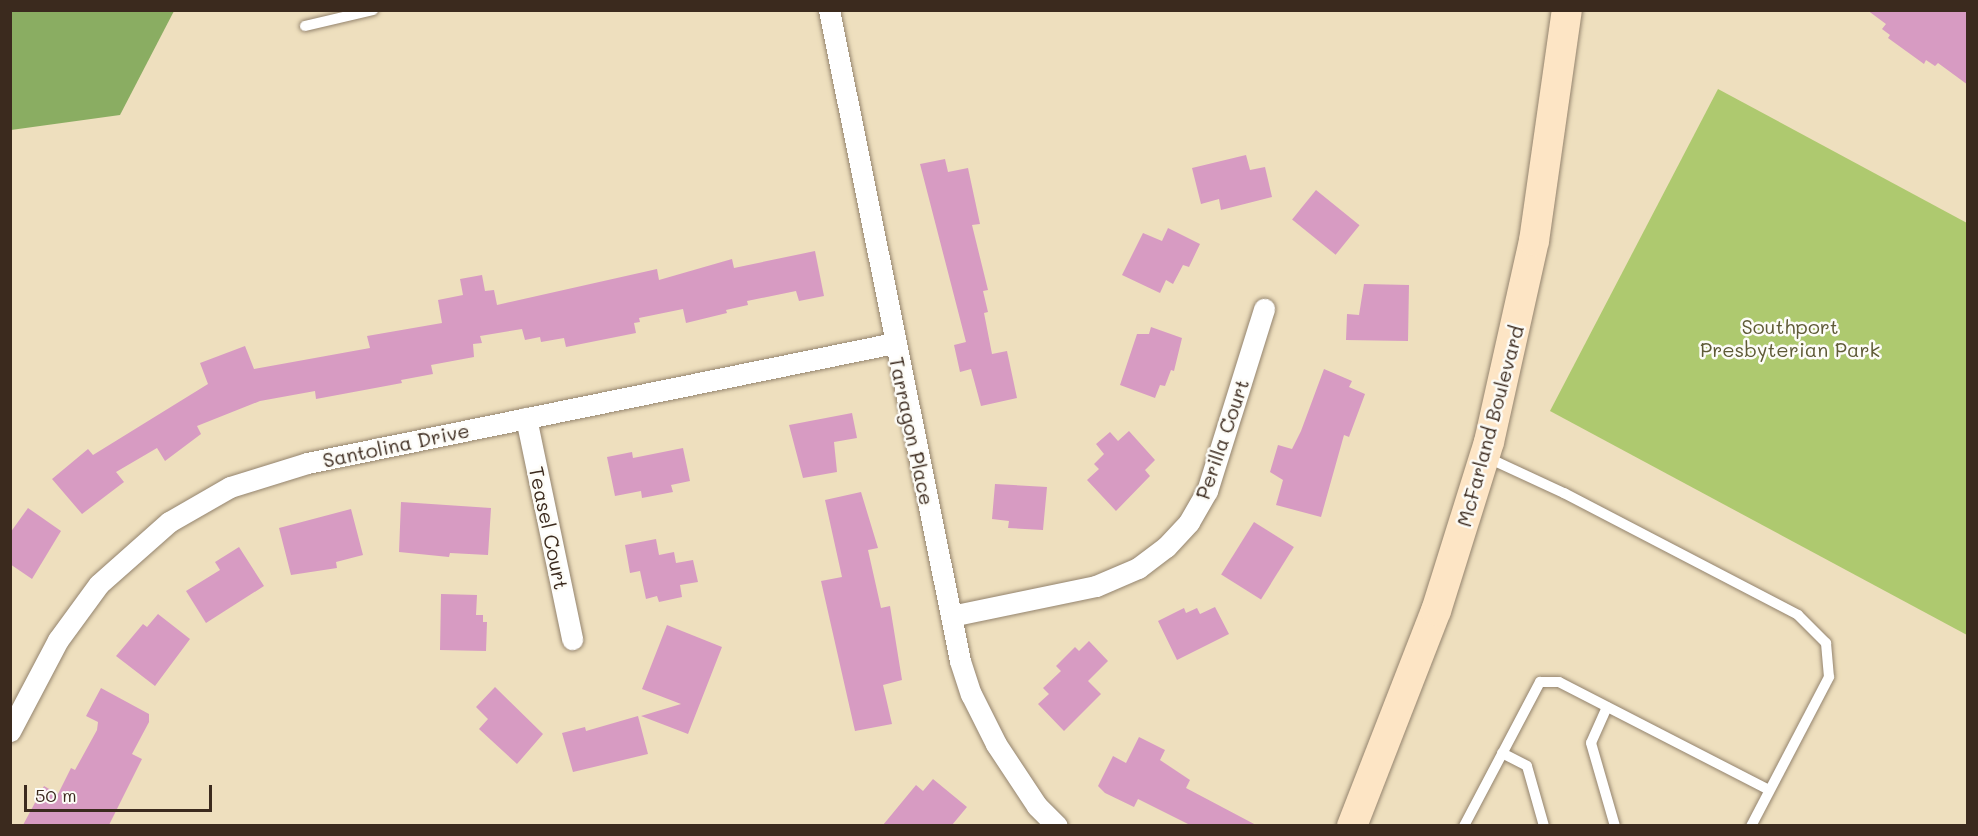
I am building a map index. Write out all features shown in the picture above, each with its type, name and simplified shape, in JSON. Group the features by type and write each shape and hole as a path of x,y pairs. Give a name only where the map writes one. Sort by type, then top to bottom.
{"street":[{"name":"Tarragon Place","path":"829,10 894,344 966,681 984,723 1037,806 1057,825"},
{"name":"McFarland Boulevard","path":"1352,825 1411,681 1484,457 1534,241 1568,10"},
{"name":"Perilla Court","path":"951,616 1096,586 1138,568 1166,548 1189,522 1207,491 1264,309"},
{"name":"Santolina Drive","path":"10,731 58,640 85,602 132,551 189,509 230,487 285,468 894,344"},
{"name":"Teasel Court","path":"526,418 572,639"}],"lane":[{"path":"305,26 373,10"},
{"path":"1484,457 1564,493 1798,615 1826,643 1829,677 1751,825"},
{"path":"1464,825 1540,682 1559,682 1769,790"},
{"path":"1607,707 1591,743 1615,825"},
{"path":"1503,753 1527,766 1544,825"}],"green space":[{"path":"10,11 174,11 120,115 11,130"},
{"name":"Southport Presbyterian Park","path":"1718,89 1967,223 1967,635 1550,411"}],"building":[{"path":"1867,10 1968,10 1968,85 1938,63 1935,66 1926,60 1924,64 1888,38 1890,35 1882,29 1886,24"},
{"path":"1246,155 1250,170 1265,167 1272,197 1221,210 1219,199 1201,204 1192,168"},
{"path":"945,159 948,172 968,168 980,224 972,225 988,290 983,291 988,312 984,313 992,354 1007,351 1017,398 981,406 971,369 960,372 954,345 966,342 920,164"},
{"path":"1316,190 1360,225 1336,255 1292,220"},
{"path":"1168,228 1200,244 1189,267 1183,265 1173,284 1166,280 1160,293 1122,275 1143,233 1162,241"},
{"path":"815,251 824,296 799,301 796,291 747,301 748,305 726,310 727,313 686,323 683,309 639,318 640,322 634,323 636,333 566,347 564,338 541,342 540,337 525,340 522,329 480,336 482,343 473,344 474,357 431,365 433,374 401,380 402,383 316,399 315,391 260,401 197,426 201,434 165,461 157,448 116,472 124,482 82,514 52,479 88,449 93,455 208,384 200,363 245,346 254,369 370,348 367,336 442,323 438,300 463,295 460,279 482,275 485,291 494,290 497,305 657,269 659,280 732,259 734,268"},
{"path":"1364,284 1409,285 1408,341 1346,340 1347,314 1359,315"},
{"path":"1151,327 1182,338 1174,371 1171,370 1165,386 1160,385 1155,398 1120,385 1137,334 1149,334"},
{"path":"1324,369 1352,381 1349,387 1365,394 1349,437 1344,435 1321,517 1276,505 1283,480 1270,472 1278,445 1292,449"},
{"path":"852,413 857,438 834,442 837,472 803,478 789,425"},
{"path":"1129,431 1155,460 1145,470 1150,476 1116,511 1087,480 1099,469 1094,464 1104,454 1096,444 1110,432 1118,441"},
{"path":"683,448 690,481 671,485 673,492 642,498 641,491 615,496 607,457 632,452 633,458"},
{"path":"995,484 1047,487 1043,530 1008,528 1009,521 992,519"},
{"path":"861,492 878,548 868,550 881,608 890,606 902,680 883,685 892,724 855,731 821,581 842,577 825,500"},
{"path":"401,502 491,508 488,555 450,553 449,557 399,552"},
{"path":"28,508 61,531 32,579 10,564 10,533"},
{"path":"351,509 363,555 336,562 337,568 291,575 279,528"},
{"path":"1254,522 1294,547 1261,599 1221,575"},
{"path":"656,539 659,555 674,552 676,563 693,560 698,582 680,585 682,597 659,602 657,596 646,599 640,571 630,573 625,545"},
{"path":"239,547 264,586 206,623 186,591 220,570 215,562"},
{"path":"441,594 477,595 476,615 483,615 483,622 487,622 486,651 440,650"},
{"path":"1215,607 1229,634 1177,660 1158,621 1184,608 1186,613 1197,608 1200,614"},
{"path":"158,614 190,639 155,686 116,656 143,624 147,627"},
{"path":"667,625 722,647 688,734 641,716 681,704 642,689"},
{"path":"1089,641 1108,661 1088,681 1101,694 1064,731 1038,704 1049,694 1043,688 1061,671 1056,666 1075,647 1079,651"},
{"path":"495,687 543,734 517,764 479,729 488,719 476,707"},
{"path":"101,688 149,714 149,722 132,754 142,759 109,825 23,825 44,786 58,794 71,768 75,770 97,730 98,722 86,716"},
{"path":"638,716 648,754 573,772 562,733 585,727 586,731"},
{"path":"1139,737 1165,750 1160,760 1190,780 1186,788 1256,825 1190,825 1138,799 1134,807 1105,793 1098,786 1113,756 1126,763"},
{"path":"933,779 967,807 952,825 883,825 916,785 923,791"}]}
